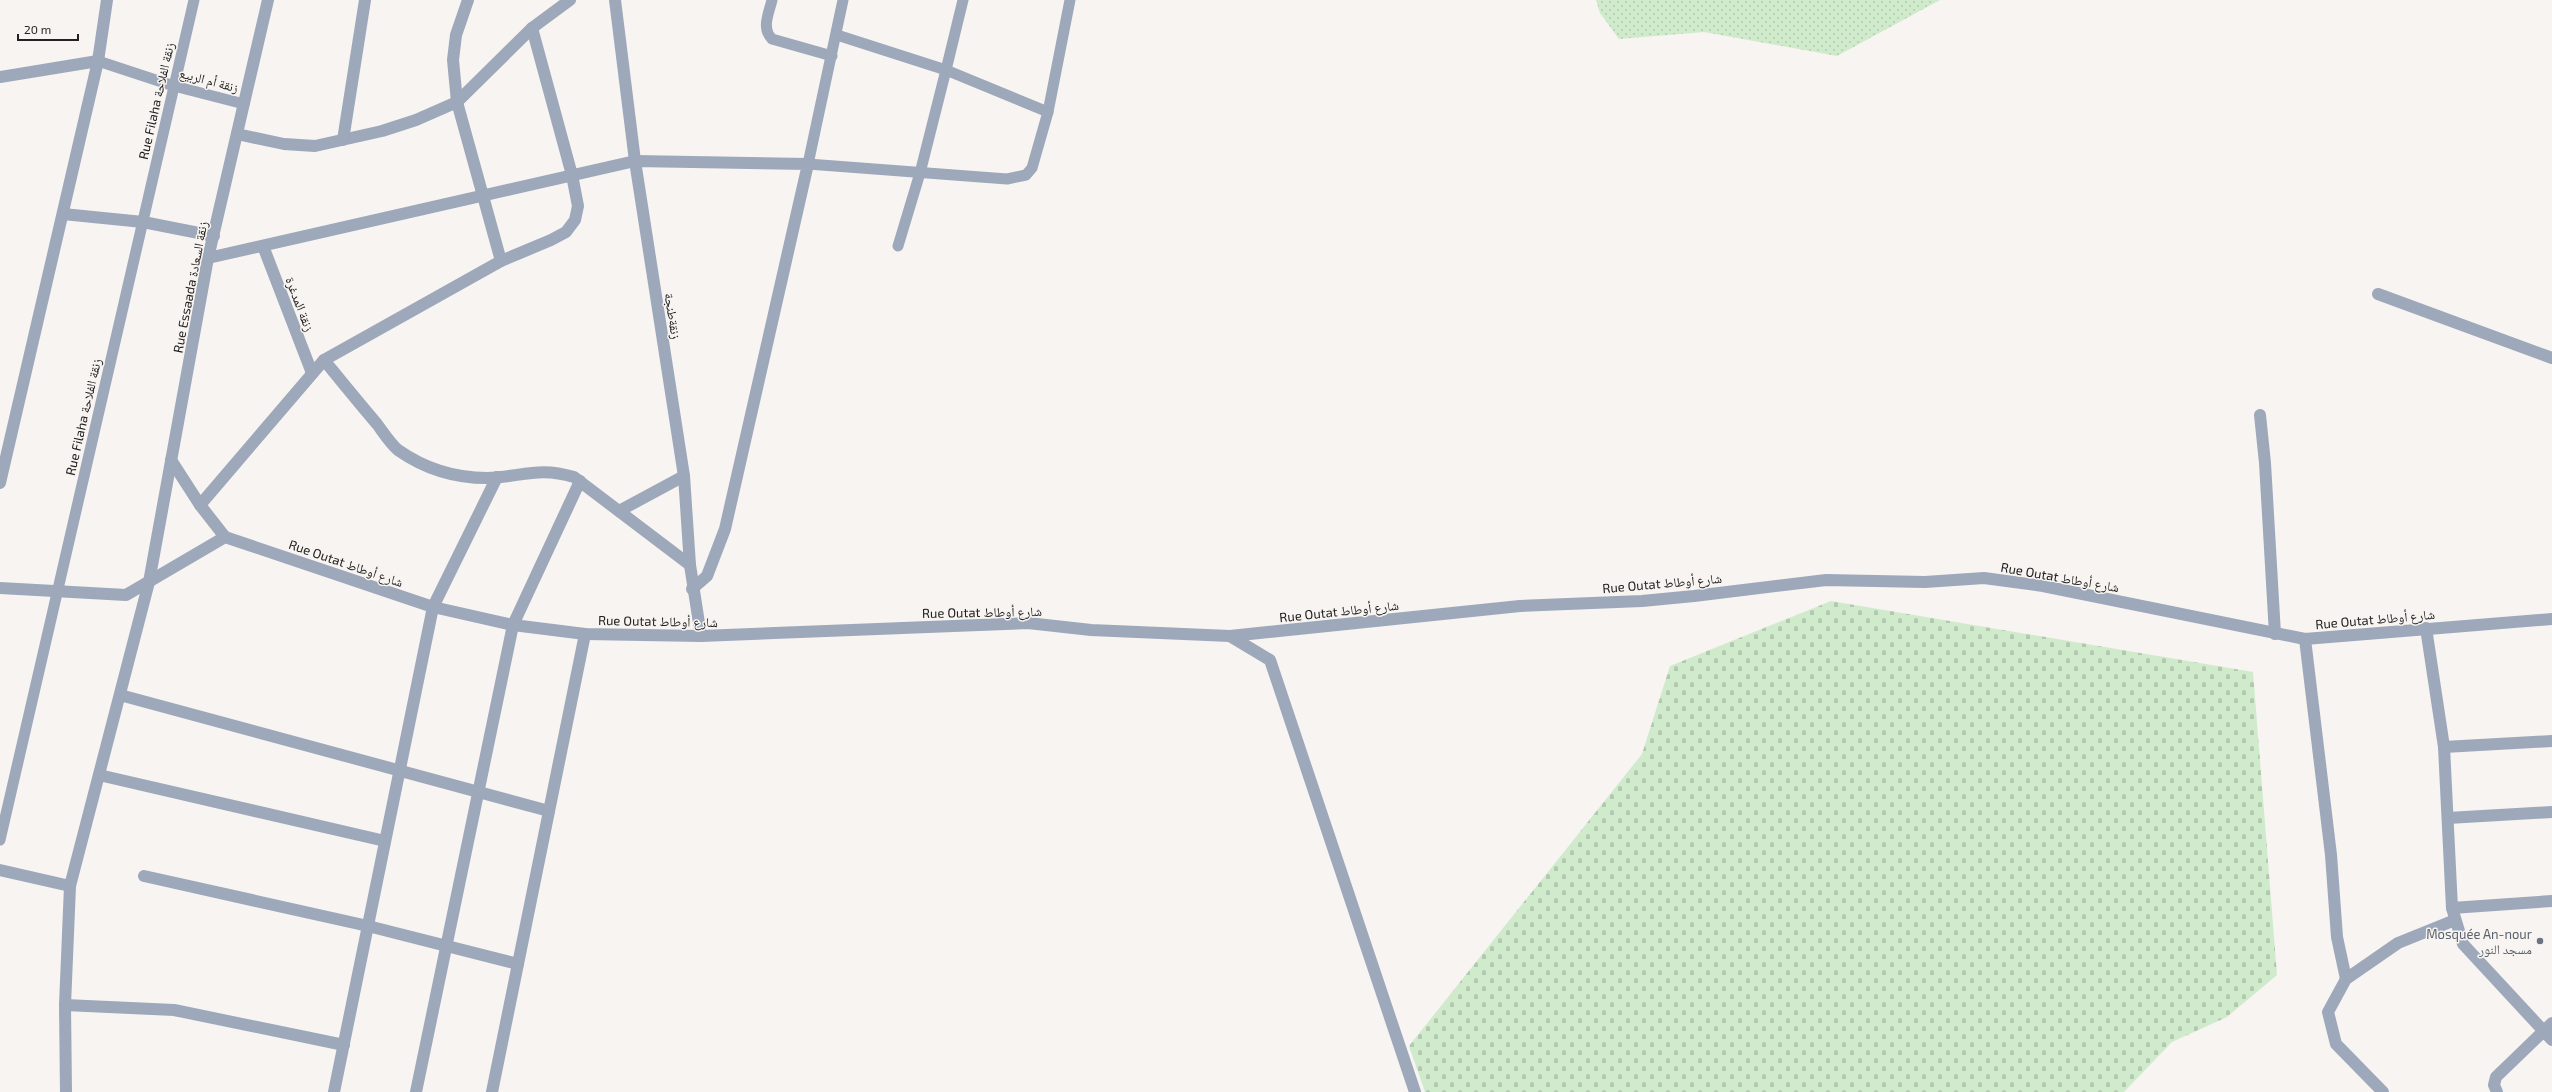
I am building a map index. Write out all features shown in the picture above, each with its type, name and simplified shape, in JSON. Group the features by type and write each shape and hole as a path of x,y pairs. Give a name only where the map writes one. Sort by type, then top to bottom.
{"street":[{"path":"0,483 5,437 63,214 98,61 107,0"},
{"name":"Rue Essaada زنقة السعادة","path":"66,1092 65,1005 70,886 149,582 208,258 268,0"},
{"path":"343,140 365,0"},
{"path":"468,0 456,35 454,54 457,102 501,261"},
{"path":"237,134 284,144 315,146 382,131 416,120 457,102 532,28 570,0"},
{"name":"زنقةطنجة","path":"615,0 635,161 684,476 692,589 701,636"},
{"path":"200,506 324,360 501,261 566,232 575,220 578,206 572,175 532,28"},
{"path":"0,77 98,61"},
{"path":"208,258 635,161 808,164 725,529 707,576 692,589"},
{"path":"63,214 143,222 214,236"},
{"name":"زنقة المدغرة","path":"262,246 312,373"},
{"path":"2378,294 2552,358"},
{"path":"324,360 397,449 441,472 469,478 497,477 540,470 556,472 580,482 690,565"},
{"path":"2260,415 2265,463 2274,634"},
{"path":"0,588 57,593 126,595 225,537 200,506 171,460"},
{"path":"620,511 684,476"},
{"path":"334,1092 433,607 497,477"},
{"path":"416,1092 513,625 580,482"},
{"name":"Rue Outat شارع أوطاط","path":"225,537 433,607 513,625 585,634 701,636 1028,623 1091,630 1230,636 1520,606 1642,601 1826,580 1925,582 1984,578 2043,586 2274,634 2305,638 2552,619"},
{"path":"2426,628 2444,747 2452,908 2462,944 2548,1027 2552,1040"},
{"path":"492,1092 585,634"},
{"path":"1230,636 1270,660 1415,1092"},
{"path":"2305,638 2331,855 2338,937 2346,979"},
{"path":"120,695 549,811"},
{"path":"2444,747 2552,741"},
{"path":"99,775 386,841"},
{"path":"2448,818 2552,812"},
{"path":"0,870 70,886"},
{"path":"144,876 368,926 518,964"},
{"path":"2452,908 2552,902"},
{"path":"2383,1092 2336,1044 2328,1012 2346,979 2398,943 2455,920"},
{"path":"65,1005 174,1010 344,1045"},
{"path":"2497,1092 2494,1085 2496,1077 2548,1027"}],"lane":[{"name":"Rue Filaha زنقة الفلاحة","path":"0,840 194,0"},
{"path":"772,0 766,26 767,34 772,39 832,56"},
{"path":"843,0 837,35 808,164 1007,179 1026,175 1032,168 1048,112 1070,0"},
{"path":"898,246 920,173 963,0"},
{"path":"837,35 946,70 1048,112"},
{"name":"زنقة أم الربيع","path":"98,61 174,86 244,104"}],"green space":[{"path":"1596,0 1940,0 1837,56 1704,32 1619,39 1600,13"},
{"path":"1831,601 2253,672 2277,975 2227,1017 2172,1042 2124,1092 1425,1092 1409,1046 1642,754 1670,666"}],"place":[{"name":"Mosquée An-nour مسجد النور","path":"2540,941"}]}
